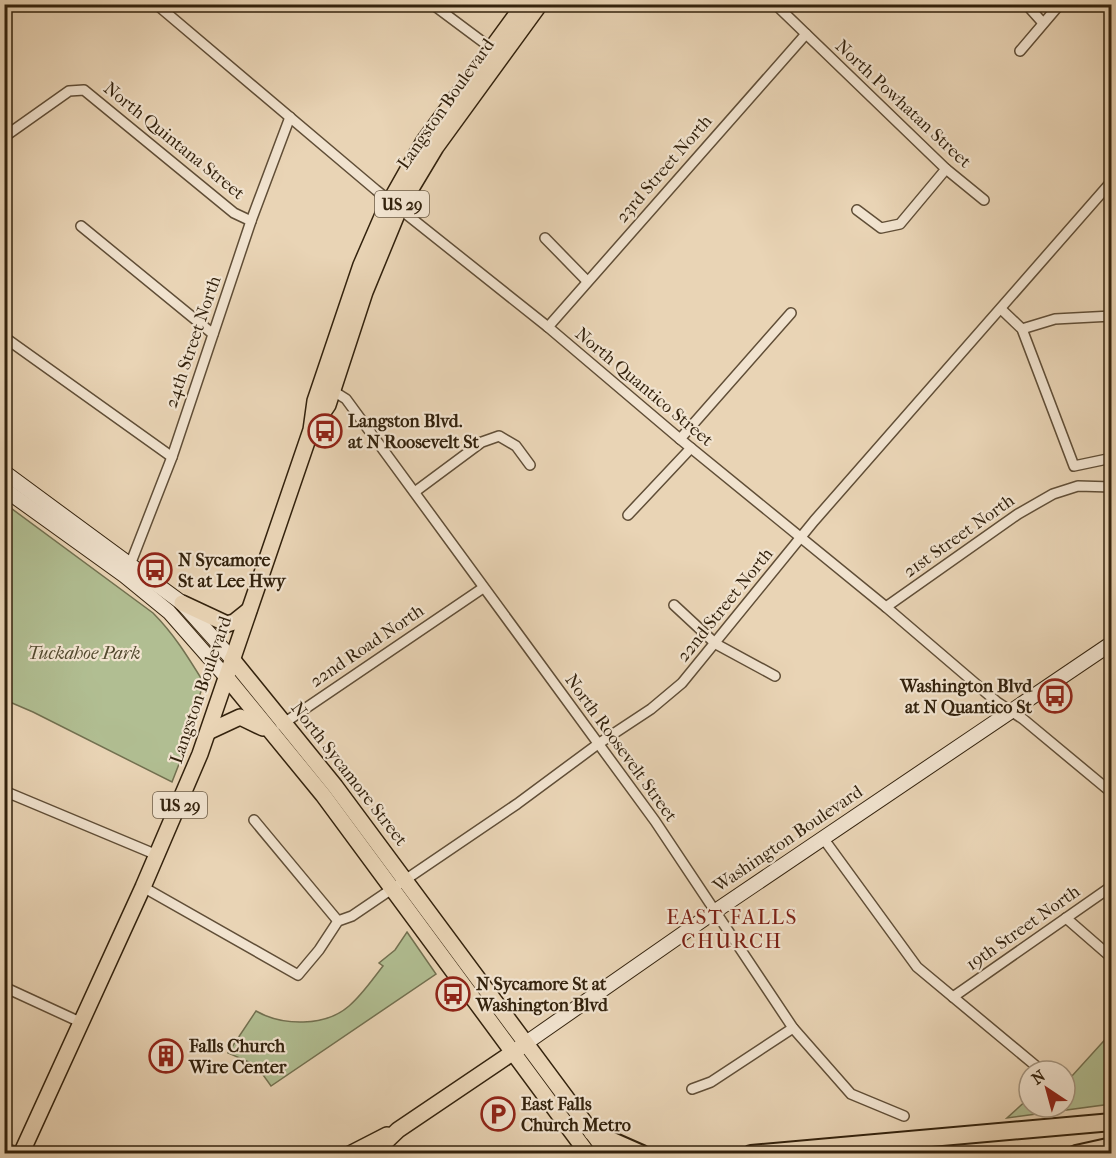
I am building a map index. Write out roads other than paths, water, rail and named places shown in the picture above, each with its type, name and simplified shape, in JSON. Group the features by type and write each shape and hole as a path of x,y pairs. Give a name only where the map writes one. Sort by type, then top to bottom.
{"highway":[{"path":"751,1154 1112,1122"},
{"path":"592,1132 642,1154"},
{"path":"1076,1154 1112,1146"}],"main road":[{"name":"Langston Boulevard","path":"497,52 524,4"},
{"name":"Langston Boulevard","path":"21,1153 158,855 210,731 232,659 311,430 315,401 326,388 361,265 395,204 424,141 540,4"},
{"name":"North Sycamore Street","path":"4,472 128,570 169,612 227,678 323,795 392,888 608,1154"},
{"name":"North Sycamore Street","path":"4,489 182,603 232,659 406,879 588,1154"},
{"path":"182,603 227,624 234,622 249,610"},
{"name":"Washington Boulevard","path":"373,1154 398,1130 714,912 1112,643"},
{"path":"210,731 240,717 271,733"},
{"name":"Washington Boulevard","path":"350,1154 363,1145 398,1130"}],"street":[{"name":"North Quantico Street","path":"156,4 395,204 548,327 680,439 886,607 1009,712 1023,719 1112,793"},
{"path":"432,4 497,52"},
{"name":"North Powhatan Street","path":"775,4 946,169 984,200"},
{"path":"1026,4 1043,23"},
{"path":"1020,51 1060,4"},
{"name":"23rd Street North","path":"548,327 806,34"},
{"name":"North Quintana Street","path":"4,137 58,98 75,89 91,94 234,213 251,221"},
{"name":"24th Street North","path":"128,570 172,457 251,221 290,117"},
{"path":"857,210 881,228 900,224 946,169"},
{"name":"22nd Street North","path":"143,887 298,975 319,950 338,921 352,916 517,804 598,744 651,709 682,684 801,539 1112,181"},
{"path":"81,226 213,334"},
{"path":"546,238 587,281"},
{"path":"1001,309 1022,329 1074,466 1112,458"},
{"path":"680,439 791,313"},
{"path":"1022,329 1055,319 1112,316"},
{"path":"4,337 172,457"},
{"name":"North Roosevelt Street","path":"326,388 346,399 416,491 483,588 655,820 793,1028 851,1094 904,1116"},
{"path":"416,491 482,442 499,436 516,446 530,465"},
{"path":"628,515 691,448"},
{"name":"21st Street North","path":"886,607 1018,514 1053,494 1078,486 1112,487"},
{"name":"22nd Road North","path":"271,733 483,588"},
{"path":"674,604 716,644 775,676"},
{"path":"4,791 158,855"},
{"path":"254,820 338,921"},
{"path":"823,838 908,956 930,980 1028,1059"},
{"name":"19th Street North","path":"953,997 1112,886"},
{"path":"1066,918 1112,958"},
{"path":"4,987 80,1022"},
{"path":"692,1089 711,1082 793,1028"},
{"path":"4,1148 21,1153"}],"place":[{"name":"Langston Blvd. at N Roosevelt St","path":"325,431"},
{"name":"N Sycamore St at Lee Hwy","path":"155,570"},
{"name":"Washington Blvd at N Quantico St","path":"1055,696"},
{"name":"N Sycamore St at Washington Blvd","path":"453,994"},
{"name":"Falls Church Wire Center","path":"166,1056"},
{"name":"East Falls Church Metro","path":"498,1114"}],"district":[{"name":"EAST FALLS CHURCH","path":"732,929"}],"park label":[{"name":"Tuckahoe Park","path":"84,653"}]}
